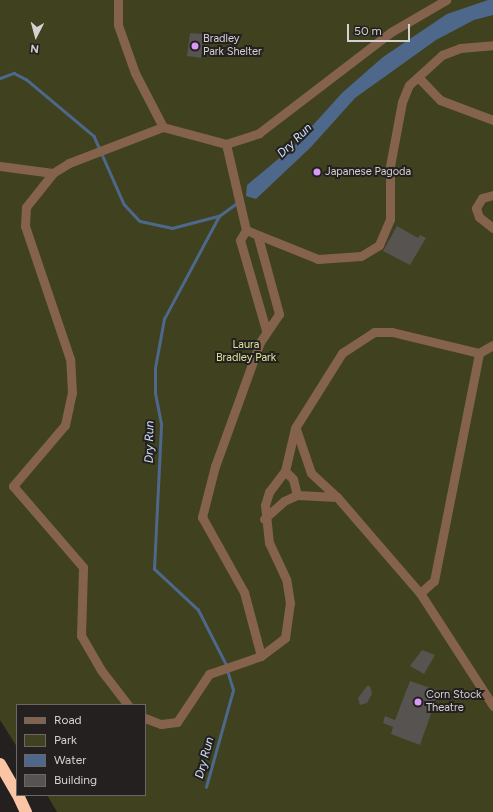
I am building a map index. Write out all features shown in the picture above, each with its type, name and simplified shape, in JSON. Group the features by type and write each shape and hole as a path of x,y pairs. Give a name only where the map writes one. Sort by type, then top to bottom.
{"highway":[{"path":"0,764 16,791"},
{"path":"19,796 26,812"}],"lane":[{"path":"118,0 118,25 135,74 163,127"},
{"path":"127,704 101,670 81,636 83,567 13,486 55,441 65,425 70,406 70,359 24,214 53,173 69,163 122,144 163,127 226,144 259,133 391,32 433,4 446,0"},
{"path":"226,144 240,214 246,230 258,237 328,261 361,256 379,245 390,219 390,166 397,123 409,85 442,54 460,48 493,45"},
{"path":"418,77 440,100 493,120"},
{"path":"0,166 53,173"},
{"path":"493,195 482,198 476,208 479,217 493,228"},
{"path":"246,230 240,240 266,330"},
{"path":"258,237 279,314 266,330 215,466 202,517 244,592 260,656"},
{"path":"146,718 161,724 177,722 209,674 260,656 281,643 289,628 286,578 269,543 264,519 269,492 285,471 295,428 342,353 374,332 392,332 479,353 493,345"},
{"path":"420,594 434,581 479,353"},
{"path":"295,428 311,473 337,497 420,594 493,706"},
{"path":"285,471 293,479 297,495"},
{"path":"264,519 284,501 297,495 337,497"}],"green space":[{"name":"Laura Bradley Park","path":"0,0 493,0 493,812 57,812 48,796 146,796 146,704 16,704 16,745 0,720"}],"water":[{"name":"Dry Run","path":"488,0 493,0 493,15 474,20 436,40 355,98 311,147 256,199 246,196 247,185 295,145 342,93 383,57 447,14"}],"building":[{"name":"Bradley Park Shelter","path":"190,33 204,34 201,58 187,56"},
{"path":"397,226 418,238 420,235 426,238 410,265 383,251"},
{"path":"422,650 435,655 424,674 410,666"},
{"path":"410,681 439,691 420,745 391,734 393,727 383,723 385,716 395,720"},
{"path":"367,686 370,686 372,694 367,703 360,705 358,698"}],"waterway":[{"path":"0,78 14,73 26,79 94,136 124,204 140,221 172,228 218,216"},
{"name":"Dry Run","path":"226,665 198,610 154,569 161,424 155,394 155,368 164,319 219,216 237,203"},
{"name":"Dry Run","path":"206,787 233,690 227,670"}],"place":[{"name":"Bradley Park Shelter","path":"195,46"},
{"name":"Japanese Pagoda","path":"317,172"},
{"name":"Corn Stock Theatre","path":"418,702"}]}
